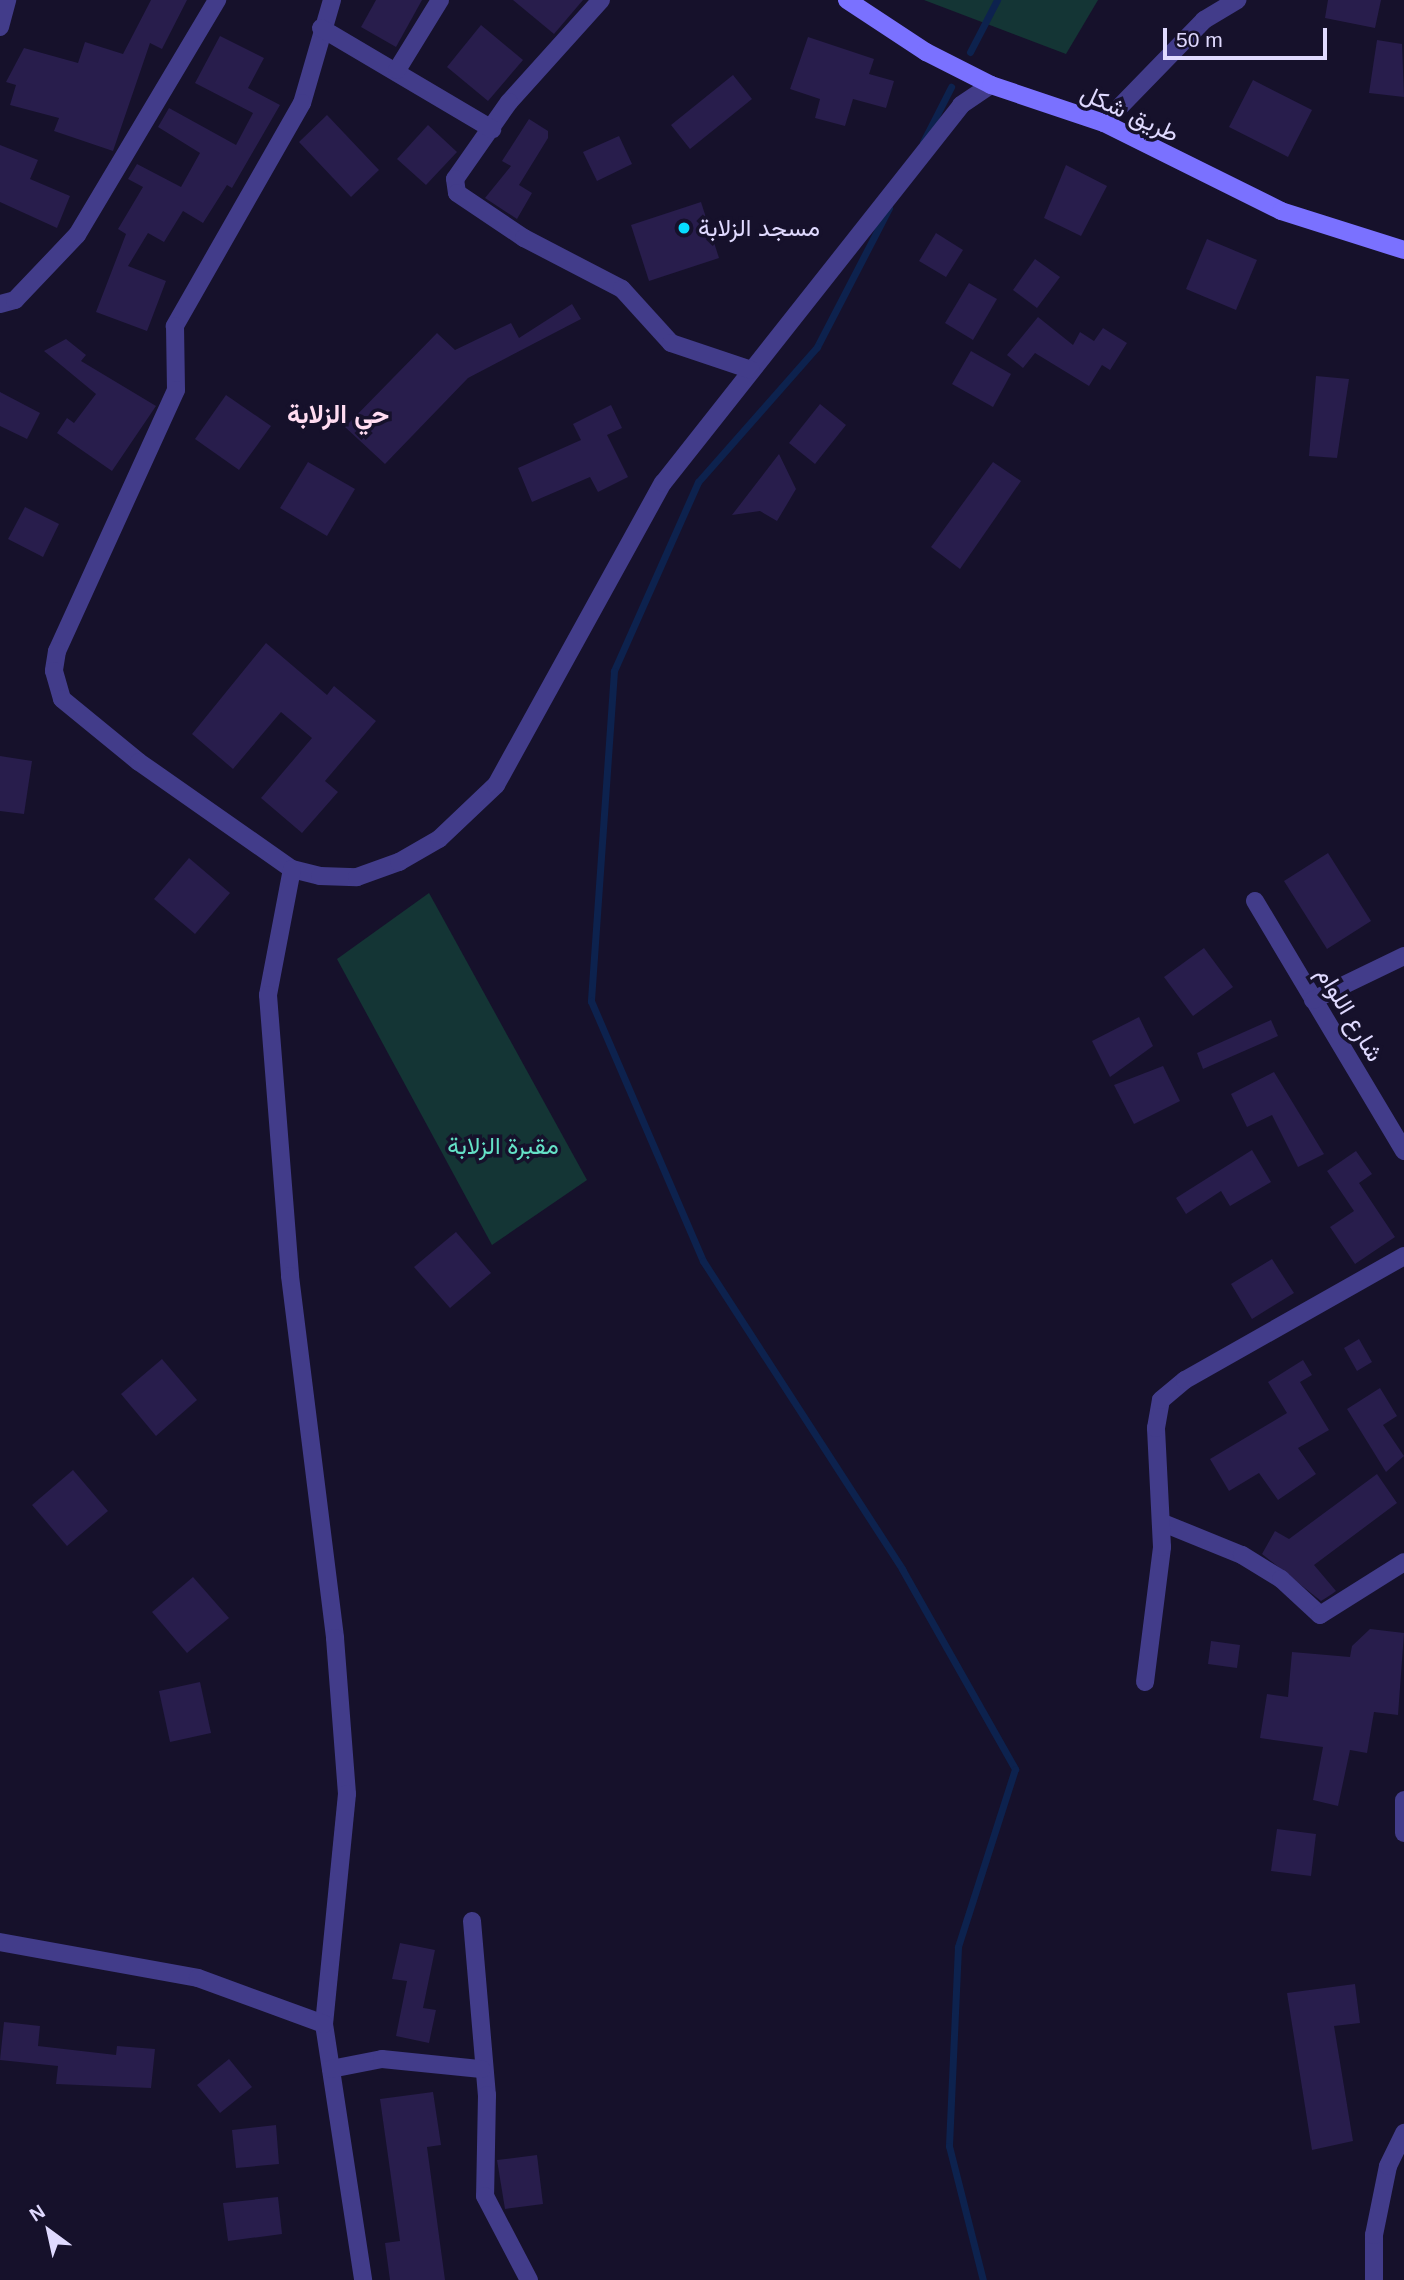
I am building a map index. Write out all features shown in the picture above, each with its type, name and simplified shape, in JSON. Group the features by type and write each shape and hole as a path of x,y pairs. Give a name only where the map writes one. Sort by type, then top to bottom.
{"main road":[{"name":"طريق شكل","path":"847,0 926,52 991,85 1104,122 1281,211 1404,250"}],"street":[{"path":"0,27 7,0"},
{"path":"0,304 15,300 77,235 217,0"},
{"path":"332,0 321,28 302,103 175,326 176,390 57,651 54,671 62,699 139,762 292,869 357,877 399,862 470,813 496,785 545,698 633,528 751,370 961,105 991,85"},
{"path":"397,70 440,0"},
{"path":"601,0 492,129 456,179 461,200 622,289 671,343 751,370"},
{"path":"1104,122 1204,20 1237,0"},
{"path":"321,28 397,70 492,129"},
{"path":"292,869 268,995 290,1276 335,1638 347,1794 324,2024 363,2280"},
{"name":"شارع اللوام","path":"1255,901 1404,1150"},
{"path":"1313,1000 1404,956"},
{"path":"1144,1682 1163,1523 1156,1428 1161,1400 1185,1380 1404,1256"},
{"path":"1163,1523 1242,1555 1281,1579 1320,1615 1404,1562"},
{"path":"1404,1800 1404,1833"},
{"path":"472,1921 481,2070 487,2095 485,2196 529,2280"},
{"path":"0,1942 198,1978 324,2024"},
{"path":"331,2069 382,2059 481,2070"},
{"path":"1374,2280 1374,2235 1388,2165 1404,2133"}],"green space":[{"path":"924,0 1098,0 1066,54"},
{"name":"مقبرة الزلابة","path":"429,893 587,1180 492,1245 337,959"}],"building":[{"path":"151,0 187,0 162,49 150,43 113,151 54,131 59,118 10,105 16,85 6,82 24,48 78,63 85,42 123,54"},
{"path":"376,0 422,0 396,47 361,27"},
{"path":"513,0 583,0 554,34"},
{"path":"1328,0 1381,0 1375,28 1325,18"},
{"path":"481,25 523,60 488,101 447,67"},
{"path":"220,36 264,58 248,88 280,105 232,188 227,185 203,223 183,211 164,242 148,233 128,266 166,281 147,331 96,312 126,234 118,229 143,187 128,179 137,164 181,187 200,153 158,127 169,108 236,145 253,113 195,83"},
{"path":"808,37 874,59 869,74 894,81 886,108 853,99 845,126 815,118 820,99 790,89"},
{"path":"1377,40 1402,44 1404,97 1369,93"},
{"path":"733,75 752,99 690,149 671,125"},
{"path":"1253,80 1312,110 1288,157 1229,127"},
{"path":"327,115 379,170 351,197 299,142"},
{"path":"529,119 548,131 548,138 519,185 532,193 517,219 485,198 511,166 502,161"},
{"path":"428,125 457,152 426,185 397,159"},
{"path":"619,136 632,164 597,181 583,152"},
{"path":"0,145 38,160 30,179 70,196 57,228 0,202"},
{"path":"1066,165 1107,186 1081,236 1044,218"},
{"path":"701,202 719,258 649,281 631,225"},
{"path":"936,233 963,250 946,277 919,261"},
{"path":"1207,239 1257,260 1236,310 1186,289"},
{"path":"1035,259 1060,277 1037,308 1013,290"},
{"path":"969,283 997,299 973,340 945,323"},
{"path":"572,304 581,319 468,378 385,464 345,427 437,333 455,350 511,323 519,338"},
{"path":"1038,317 1073,345 1080,332 1094,341 1103,328 1127,343 1110,370 1102,365 1089,386 1035,353 1023,368 1007,355"},
{"path":"66,339 86,355 81,361 156,406 112,471 57,433 67,418 74,423 96,394 44,351"},
{"path":"971,351 1011,374 993,407 952,384"},
{"path":"1316,376 1349,379 1337,458 1309,456"},
{"path":"0,392 40,413 27,439 0,426"},
{"path":"226,395 271,426 239,470 195,439"},
{"path":"820,404 846,425 815,464 789,443"},
{"path":"611,405 622,428 607,435 628,477 598,492 590,477 532,502 518,468 581,440 573,424"},
{"path":"779,454 796,489 777,521 760,511 732,515"},
{"path":"308,462 355,489 327,536 280,508"},
{"path":"993,462 1021,481 960,569 931,547"},
{"path":"25,507 59,524 43,557 8,539"},
{"path":"266,643 327,695 334,686 376,721 325,781 338,792 302,833 261,798 312,738 281,712 233,769 192,734"},
{"path":"0,756 32,761 24,814 0,811"},
{"path":"1328,853 1371,921 1327,949 1284,881"},
{"path":"189,858 230,893 195,934 154,899"},
{"path":"1204,948 1233,987 1193,1016 1164,977"},
{"path":"1139,1017 1153,1046 1110,1077 1092,1041"},
{"path":"1271,1020 1278,1036 1203,1069 1197,1053"},
{"path":"1163,1066 1180,1101 1134,1124 1114,1085"},
{"path":"1274,1072 1324,1154 1298,1167 1272,1115 1247,1127 1231,1094"},
{"path":"1252,1150 1271,1182 1230,1206 1221,1191 1186,1214 1176,1198"},
{"path":"1356,1151 1372,1174 1359,1183 1395,1237 1355,1264 1330,1227 1354,1211 1327,1171"},
{"path":"456,1232 491,1273 450,1308 414,1267"},
{"path":"1272,1259 1294,1293 1252,1319 1231,1284"},
{"path":"1359,1339 1372,1362 1357,1371 1344,1348"},
{"path":"162,1359 197,1400 156,1436 121,1394"},
{"path":"1303,1360 1312,1375 1300,1382 1329,1430 1298,1448 1316,1474 1278,1500 1259,1473 1229,1491 1210,1459 1287,1413 1268,1382"},
{"path":"1380,1388 1397,1416 1383,1425 1404,1456 1386,1472 1347,1409"},
{"path":"73,1470 108,1511 67,1546 32,1505"},
{"path":"1377,1474 1397,1503 1314,1565 1336,1591 1332,1594 1321,1601 1262,1554 1275,1531 1289,1539"},
{"path":"193,1577 229,1618 187,1653 152,1612"},
{"path":"1370,1629 1404,1633 1398,1715 1374,1712 1367,1753 1350,1750 1338,1806 1313,1800 1323,1747 1260,1738 1267,1694 1288,1697 1292,1652 1350,1657 1352,1646"},
{"path":"1211,1641 1240,1645 1237,1668 1208,1664"},
{"path":"200,1682 211,1733 170,1742 159,1691"},
{"path":"1277,1829 1316,1834 1311,1876 1271,1871"},
{"path":"400,1943 435,1950 423,2008 436,2010 429,2043 396,2036 407,1981 392,1979"},
{"path":"1355,1984 1360,2023 1334,2026 1353,2141 1312,2150 1287,1993"},
{"path":"4,2022 40,2026 38,2046 116,2055 117,2046 155,2049 151,2088 56,2084 58,2066 0,2060"},
{"path":"229,2059 252,2087 220,2113 197,2085"},
{"path":"433,2092 441,2145 427,2147 445,2280 390,2280 385,2243 400,2241 380,2099"},
{"path":"276,2125 279,2164 236,2168 232,2130"},
{"path":"537,2155 543,2204 505,2209 497,2160"},
{"path":"278,2197 282,2234 228,2241 223,2203"}],"waterway":[{"path":"970,52 997,0"},
{"path":"923,142 951,87"},
{"path":"889,208 817,347 698,482 614,671 591,1001 703,1261 902,1569 1015,1769 958,1947 949,2146 983,2280"}],"place":[{"name":"مسجد الزلابة","path":"684,228"}],"district":[{"name":"حي الزلابة","path":"338,415"}]}
